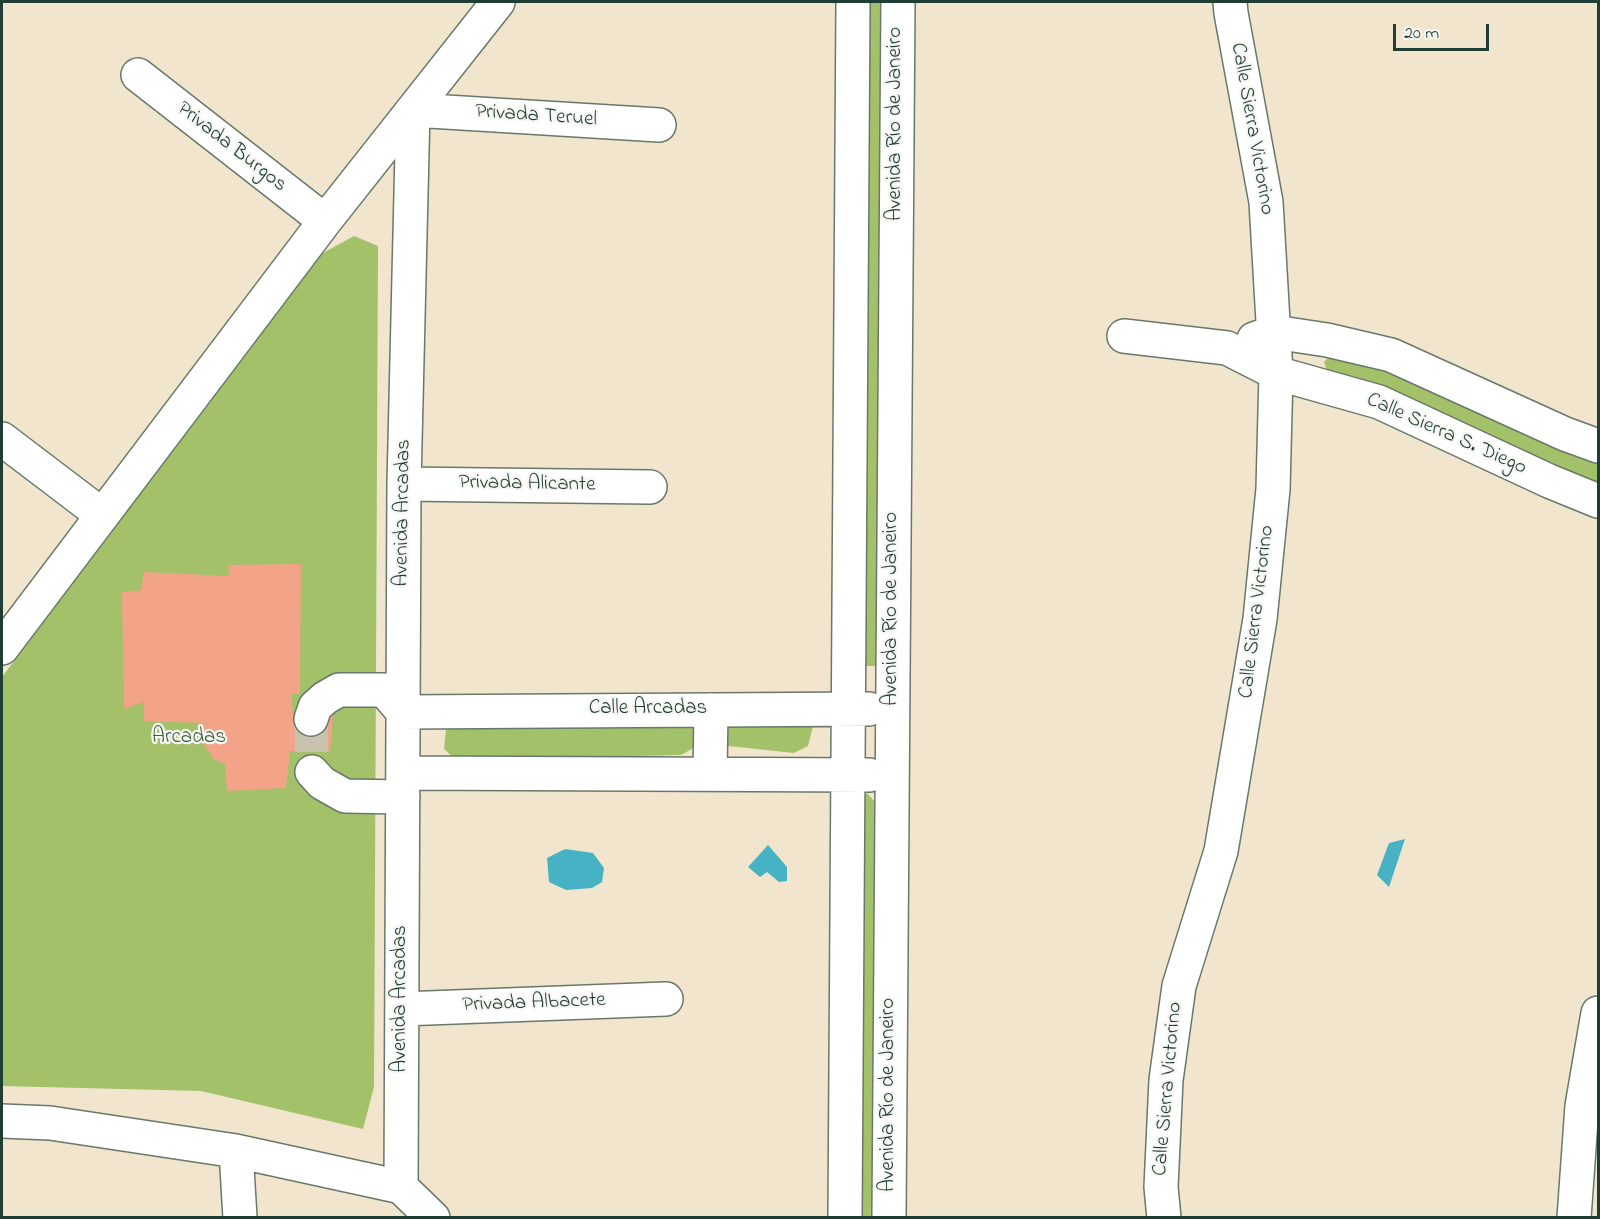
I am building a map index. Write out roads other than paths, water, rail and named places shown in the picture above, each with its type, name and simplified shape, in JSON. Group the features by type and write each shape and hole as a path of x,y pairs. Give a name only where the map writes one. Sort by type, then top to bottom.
{"street":[{"path":"2,648 325,221 498,2"},
{"name":"Avenida Río de Janeiro","path":"845,1218 853,2"},
{"name":"Avenida Río de Janeiro","path":"889,1218 898,2"},
{"name":"Calle Sierra Victorino","path":"1164,1218 1161,1186 1166,1080 1179,986 1221,851 1260,619 1272,489 1276,373 1266,202 1230,2"},
{"name":"Privada Burgos","path":"138,75 325,221"},
{"name":"Privada Teruel","path":"413,110 659,125"},
{"name":"Avenida Arcadas","path":"401,1187 404,484 413,110"},
{"name":"Calle Sierra S. Diego","path":"1227,348 1274,332 1327,340 1391,355 1565,434 1599,446"},
{"name":"Calle Sierra S. Diego","path":"1124,336 1227,348 1276,373 1379,402 1549,481 1599,501"},
{"path":"2,439 102,515"},
{"name":"Privada Alicante","path":"404,484 650,487"},
{"path":"311,719 315,707 339,690 384,690 403,712"},
{"name":"Calle Arcadas","path":"403,712 892,709"},
{"path":"710,774 711,710"},
{"path":"312,772 321,783 345,796 403,785 710,774 892,774"},
{"name":"Privada Albacete","path":"402,1009 666,999"},
{"path":"1574,1218 1582,1106 1599,1013"},
{"path":"2,1121 50,1123 236,1151 401,1187 433,1218"},
{"path":"236,1151 240,1218"}],"water":[{"path":"1405,839 1389,887 1377,875 1389,843"},
{"path":"768,845 787,867 787,881 779,882 767,872 760,877 748,867"},
{"path":"565,849 593,853 604,868 602,882 592,888 566,890 549,882 547,858"}],"tunnel":[{"path":"311,719 312,772"}],"park label":[{"name":"Arcadas","path":"189,739"}]}
